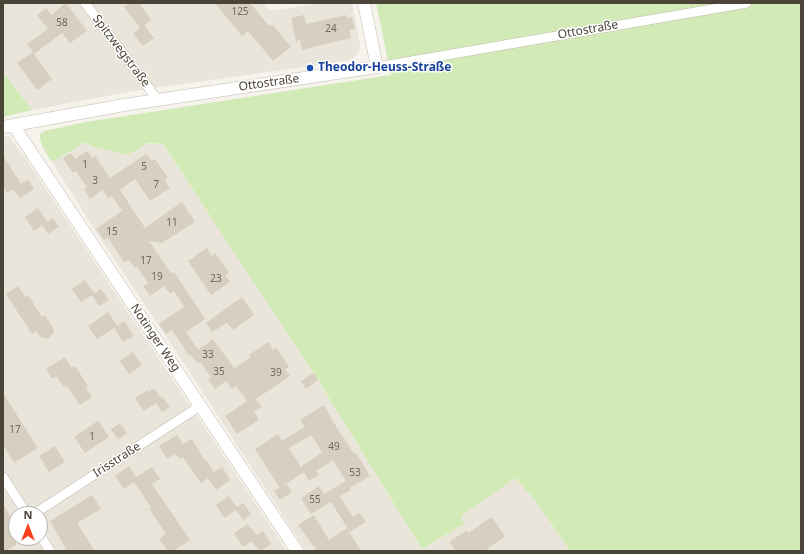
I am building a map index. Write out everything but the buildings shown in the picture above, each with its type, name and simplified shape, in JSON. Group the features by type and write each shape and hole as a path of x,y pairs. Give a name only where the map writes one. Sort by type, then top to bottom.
{"street":[{"name":"Spitzwegstraße","path":"85,3 157,100"},
{"path":"364,3 377,67"},
{"name":"Ottostraße","path":"8,126 85,111 377,67 747,3"},
{"name":"Notinger Weg","path":"8,126 200,406 296,551"},
{"name":"Irisstraße","path":"46,506 200,406"},
{"path":"3,477 22,506"}],"shaded area":[{"path":"3,3 263,3 270,11 322,3 352,3 360,44 359,51 353,58 347,61 134,91 32,110 3,72"},
{"path":"9,136 24,156 287,551 3,551 3,137"},
{"path":"87,142 163,144 318,380 422,549 464,524 461,516 515,478 536,501 570,551 306,551 100,238 52,162"}],"green space":[{"path":"376,3 801,3 801,551 570,551 536,501 515,478 461,516 464,524 422,549 318,380 163,144 148,143 127,155 91,146 86,142 52,162 42,145 40,134 44,131 86,122 391,75"},
{"path":"3,72 32,110 3,117"}],"place":[{"name":"Theodor-Heuss-Straße","path":"310,68"}]}
